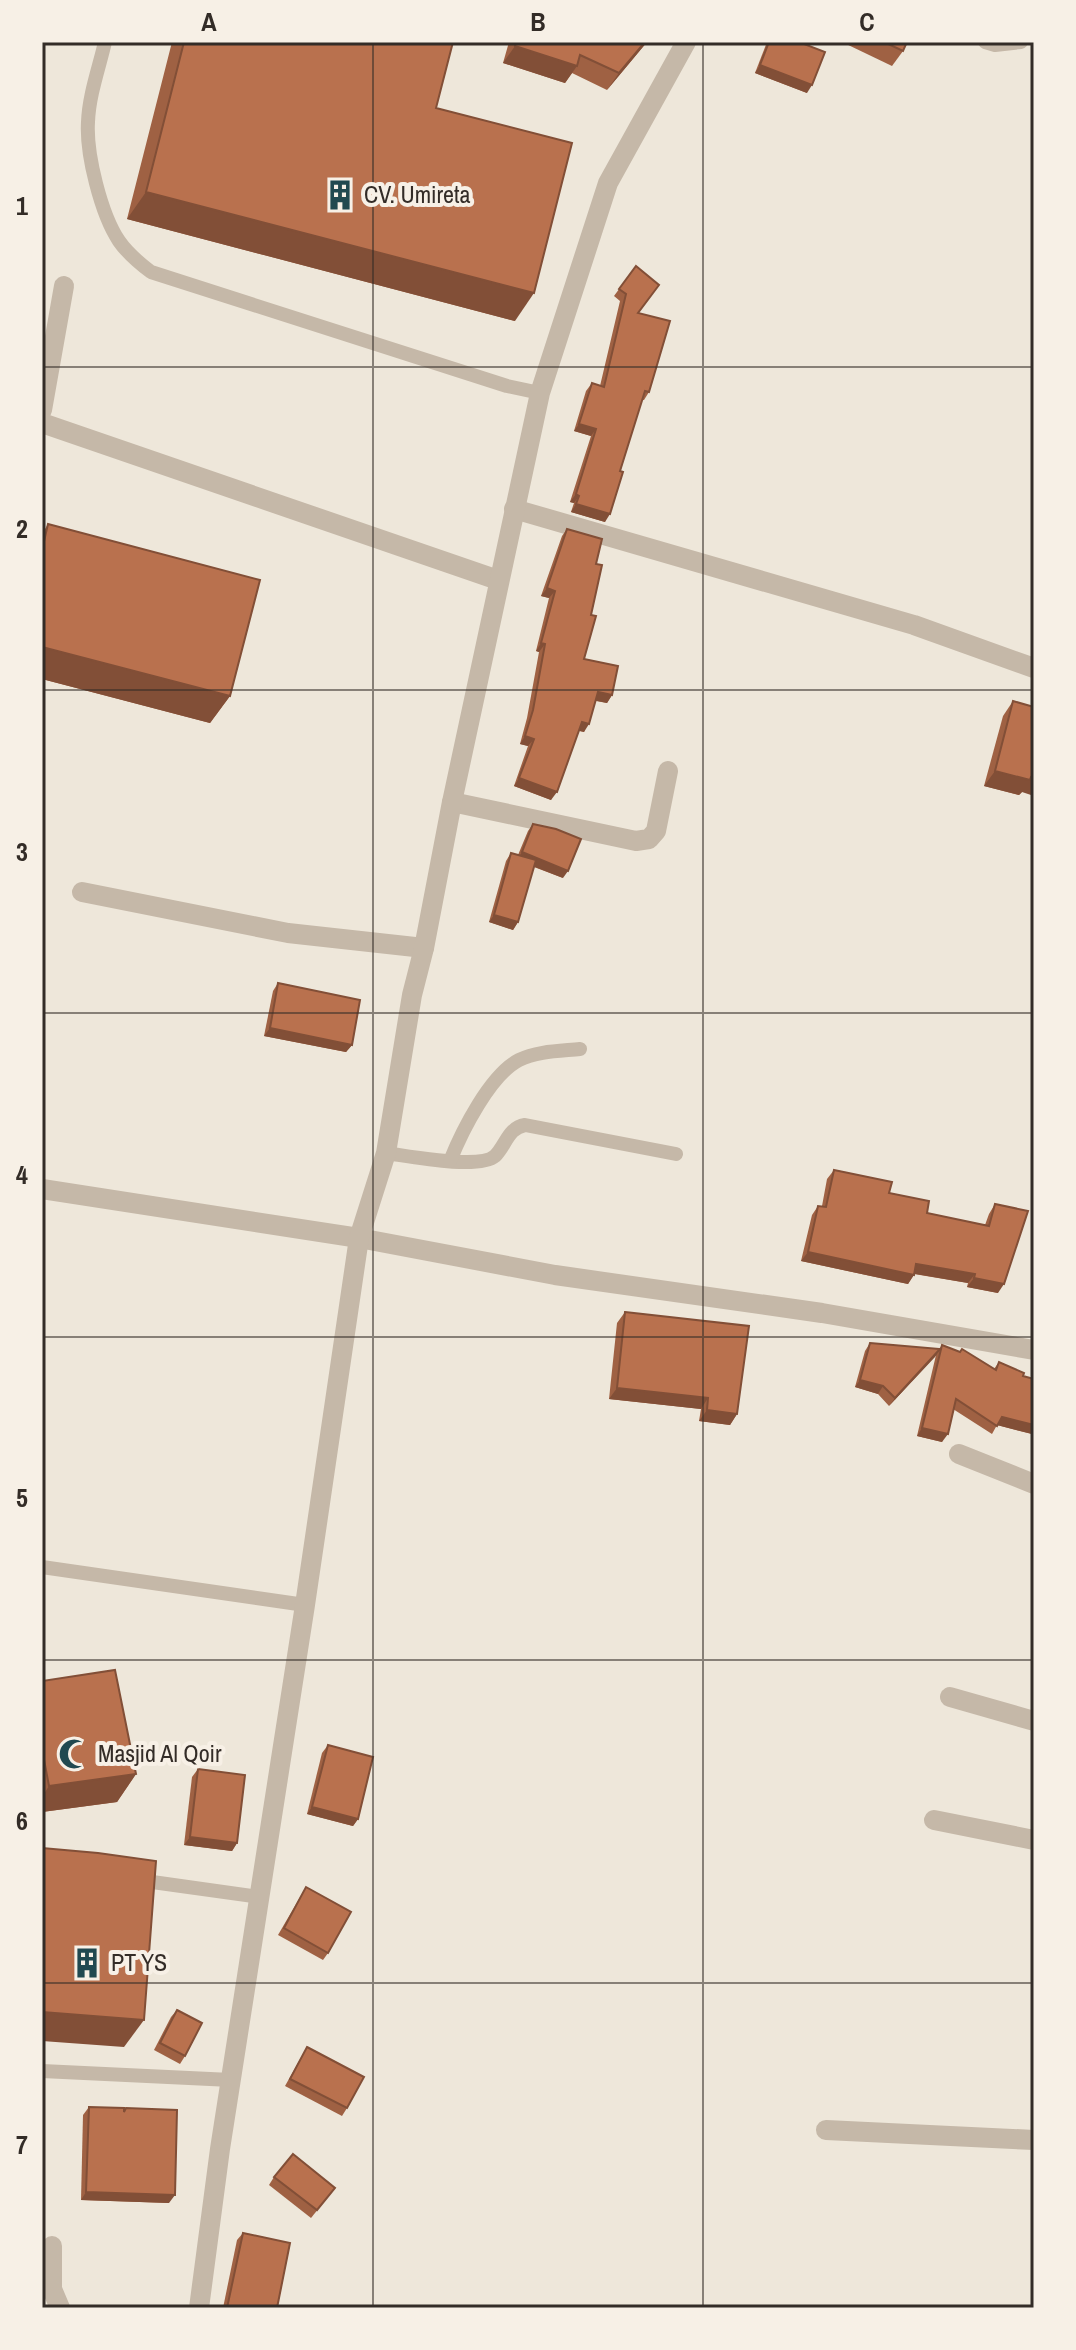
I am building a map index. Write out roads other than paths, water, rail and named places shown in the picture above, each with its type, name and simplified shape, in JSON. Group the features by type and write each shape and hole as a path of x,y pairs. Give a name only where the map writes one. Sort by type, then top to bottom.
{"street":[{"path":"199,2308 359,1238 386,1153 412,995 498,580 540,393 608,183 686,42"},
{"path":"42,410 64,286"},
{"path":"42,423 498,580"},
{"path":"514,509 914,625 1034,668"},
{"path":"452,802 641,841 649,839 656,831 668,771"},
{"path":"82,892 288,933 424,948"},
{"path":"42,1189 359,1238 555,1275 822,1313 1034,1350"},
{"path":"959,1454 1034,1484"},
{"path":"950,1697 1034,1721"},
{"path":"934,1820 1034,1840"},
{"path":"826,2130 1034,2140"},
{"path":"52,2246 52,2289 60,2308"}],"lane":[{"path":"105,42 88,118 87,144 93,174 118,240 141,264 151,272 166,277 507,386 540,393"},
{"path":"985,42 995,45 1021,42"},
{"path":"450,1161 461,1133 505,1071 519,1060 534,1054 580,1049"},
{"path":"386,1153 450,1161 487,1161 495,1156 514,1128 525,1125 676,1154"},
{"path":"42,1567 305,1605"},
{"path":"120,1877 260,1897"},
{"path":"42,2071 231,2080"}],"place":[{"name":"CV. Umireta","path":"340,195"},
{"name":"Masjid Al Qoir","path":"74,1754"},
{"name":"PT YS","path":"87,1963"}]}
